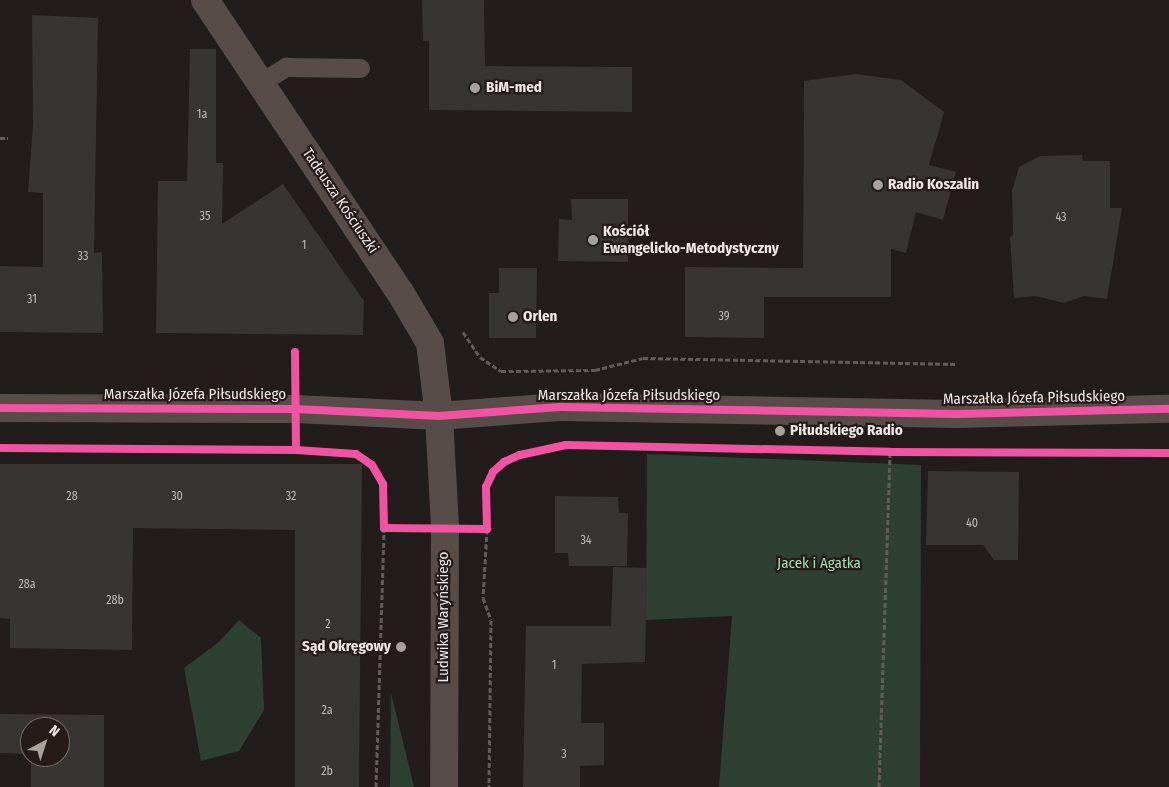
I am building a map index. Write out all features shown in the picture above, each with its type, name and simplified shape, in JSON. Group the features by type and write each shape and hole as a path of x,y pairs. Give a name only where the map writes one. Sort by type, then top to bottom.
{"street":[{"name":"Tadeusza Kościuszki","path":"205,0 400,292 430,343 439,416"},
{"name":"Marszałka Józefa Piłsudskiego","path":"0,408 296,409 439,416 560,407 948,414 1169,410"},
{"name":"Ludwika Waryńskiego","path":"439,416 444,528 444,787"}],"lane":[{"path":"260,83 286,67 360,68"}],"path":[{"path":"0,138 8,138"},
{"path":"458,325 480,357 501,371 595,370 643,358 958,364"},
{"path":"879,787 890,452"},
{"path":"376,787 384,528"},
{"path":"487,529 483,598 491,620 489,787"}],"green space":[{"name":"Jacek i Agatka","path":"647,454 921,465 920,787 719,787 732,616 646,620"},
{"path":"239,620 261,638 264,710 239,751 201,761 184,668 219,642"},
{"path":"391,693 414,787 390,787"}],"building":[{"path":"422,0 484,0 485,66 632,67 632,112 429,110 429,41 423,41"},
{"path":"32,15 98,18 94,253 102,252 103,333 0,332 0,266 43,267 43,193 28,192 33,124"},
{"path":"190,49 216,49 216,163 223,163 222,224 283,184 364,301 363,335 156,333 158,181 187,181"},
{"name":"Radio Koszalin","path":"855,74 901,80 944,112 929,165 956,172 943,220 916,212 906,253 891,249 891,297 764,297 764,338 685,337 685,267 803,268 804,81"},
{"path":"1082,155 1083,161 1110,161 1110,208 1122,208 1107,299 1084,296 1064,303 1036,296 1014,298 1010,237 1013,235 1012,191 1019,167 1040,156"},
{"name":"Kościół Ewangelicko-Metodystyczny","path":"571,199 628,199 628,262 558,261 559,219 572,220"},
{"name":"Orlen","path":"499,268 537,268 536,338 489,338 489,293 499,293"},
{"path":"0,464 362,464 359,787 295,787 295,530 133,528 132,650 10,648 10,619 0,618"},
{"path":"928,471 1019,472 1018,560 994,560 983,545 926,545"},
{"path":"555,496 618,497 619,513 628,513 627,566 569,566 568,553 555,553"},
{"path":"613,567 647,568 645,662 582,664 581,723 604,723 604,765 580,766 580,787 523,787 526,626 611,626"},
{"path":"0,714 104,715 104,787 31,787 31,767 70,767 70,717 20,717 20,754 0,753"}],"cycle path":[{"path":"295,352 296,450"},
{"path":"0,408 296,409 439,416 560,407 957,414 1169,409"},
{"path":"0,448 296,450 356,454 372,465 383,484 384,528 487,529 486,487 493,472 504,462 520,455 566,445 890,452 1169,453"}],"place":[{"name":"BiM-med","path":"475,88"},
{"name":"Radio Koszalin","path":"878,185"},
{"name":"Kościół Ewangelicko-Metodystyczny","path":"593,240"},
{"name":"Orlen","path":"513,317"},
{"name":"Piłudskiego Radio","path":"780,431"},
{"name":"Sąd Okręgowy","path":"401,647"}]}
